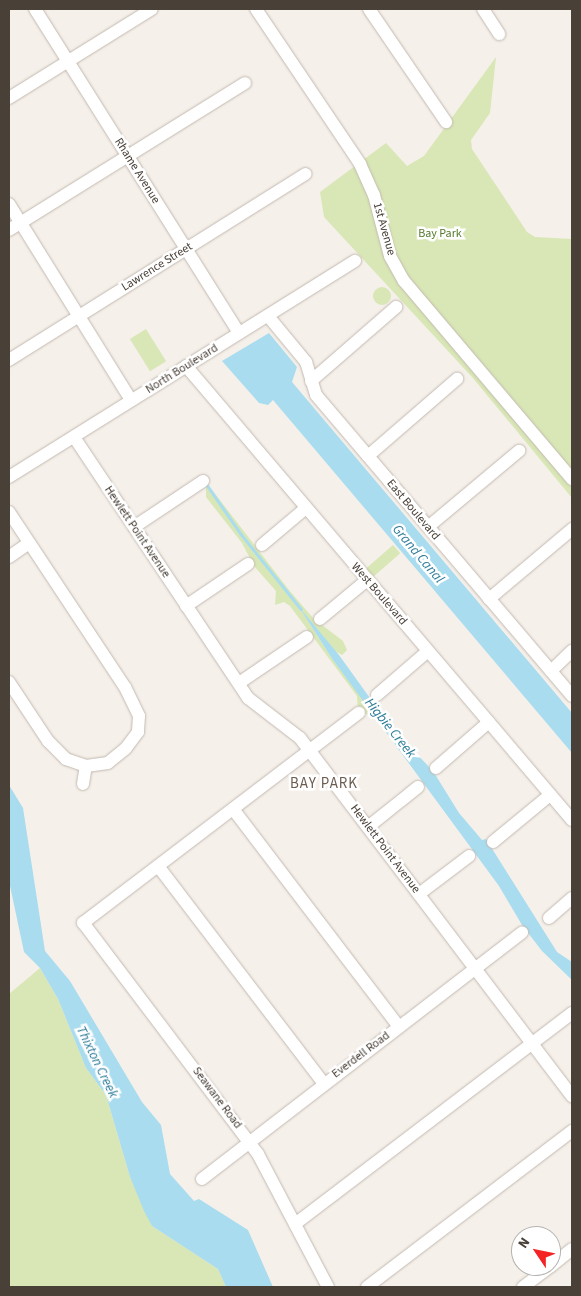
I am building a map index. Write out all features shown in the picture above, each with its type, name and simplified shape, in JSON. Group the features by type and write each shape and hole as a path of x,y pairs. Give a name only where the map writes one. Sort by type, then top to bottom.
{"street":[{"name":"Rhame Avenue","path":"35,9 239,333"},
{"path":"9,98 152,9"},
{"name":"1st Avenue","path":"256,9 360,164 374,195 390,256 404,281 572,479"},
{"path":"369,9 446,122"},
{"path":"483,9 499,34"},
{"path":"9,230 245,83"},
{"name":"Lawrence Street","path":"9,360 305,174"},
{"path":"9,204 131,400"},
{"name":"North Boulevard","path":"9,477 355,261"},
{"path":"312,381 396,307"},
{"name":"East Boulevard","path":"268,316 306,362 316,395 572,696"},
{"name":"West Boulevard","path":"186,366 572,820"},
{"path":"368,456 457,379"},
{"name":"Hewlett Point Avenue","path":"74,437 253,703 290,728 309,751 572,1096"},
{"path":"428,527 520,451"},
{"path":"134,527 203,481"},
{"path":"262,545 306,508"},
{"path":"9,512 126,687 139,716 138,732 125,750 108,763 86,766 66,759 58,752 9,682"},
{"path":"489,599 572,529"},
{"path":"9,557 30,543"},
{"path":"186,606 248,564"},
{"path":"320,619 367,580"},
{"path":"238,683 307,637"},
{"path":"377,695 428,651"},
{"path":"550,671 572,651"},
{"path":"324,1084 158,866 359,713"},
{"path":"436,768 489,722"},
{"path":"83,784 86,766"},
{"path":"368,827 418,786"},
{"path":"493,842 550,794"},
{"path":"233,809 399,1026"},
{"path":"419,894 469,856"},
{"name":"Seawane Road","path":"158,866 83,923 248,1141 328,1287"},
{"path":"549,918 572,898"},
{"name":"Everdell Road","path":"202,1179 248,1141 522,933"},
{"path":"295,1224 572,1013"},
{"path":"367,1287 572,1132"},
{"path":"561,1258 572,1250"},
{"path":"523,1287 538,1276"}],"green space":[{"name":"Bay Park","path":"496,57 490,113 471,140 472,149 527,232 535,237 572,239 572,498 472,377 324,217 320,192 386,143 407,166 424,156"},
{"path":"382,287 388,290 391,296 388,302 382,305 376,302 373,296 376,290"},
{"path":"146,329 166,361 150,371 130,339"},
{"path":"206,482 289,590 313,618 343,641 347,650 342,655 335,651 301,610 333,660 379,719 358,711 357,696 290,606 284,602 275,605 276,591 254,566 242,543 206,497"},
{"path":"393,545 400,553 372,578 364,570"},
{"path":"40,968 58,999 86,1068 106,1095 130,1177 152,1226 218,1269 226,1287 9,1287 9,994"}],"water":[{"name":"Grand Canal","path":"269,333 297,367 292,382 572,713 572,753 273,400 268,405 259,403 222,361"},
{"path":"299,607 339,655 390,726 433,771 459,813 482,840 486,839 557,952 572,962 572,980 542,951 522,925 499,886 333,660"},
{"name":"Thixton Creek","path":"9,785 23,808 45,951 70,981 142,1102 161,1125 170,1174 194,1201 199,1199 248,1230 273,1287 226,1287 218,1269 152,1226 144,1211 130,1177 106,1095 86,1068 58,999 40,968 24,952 9,881"}],"waterway":[{"name":"Higbie Creek","path":"207,485 241,534 301,609"}],"district":[{"name":"BAY PARK","path":"324,784"}]}
